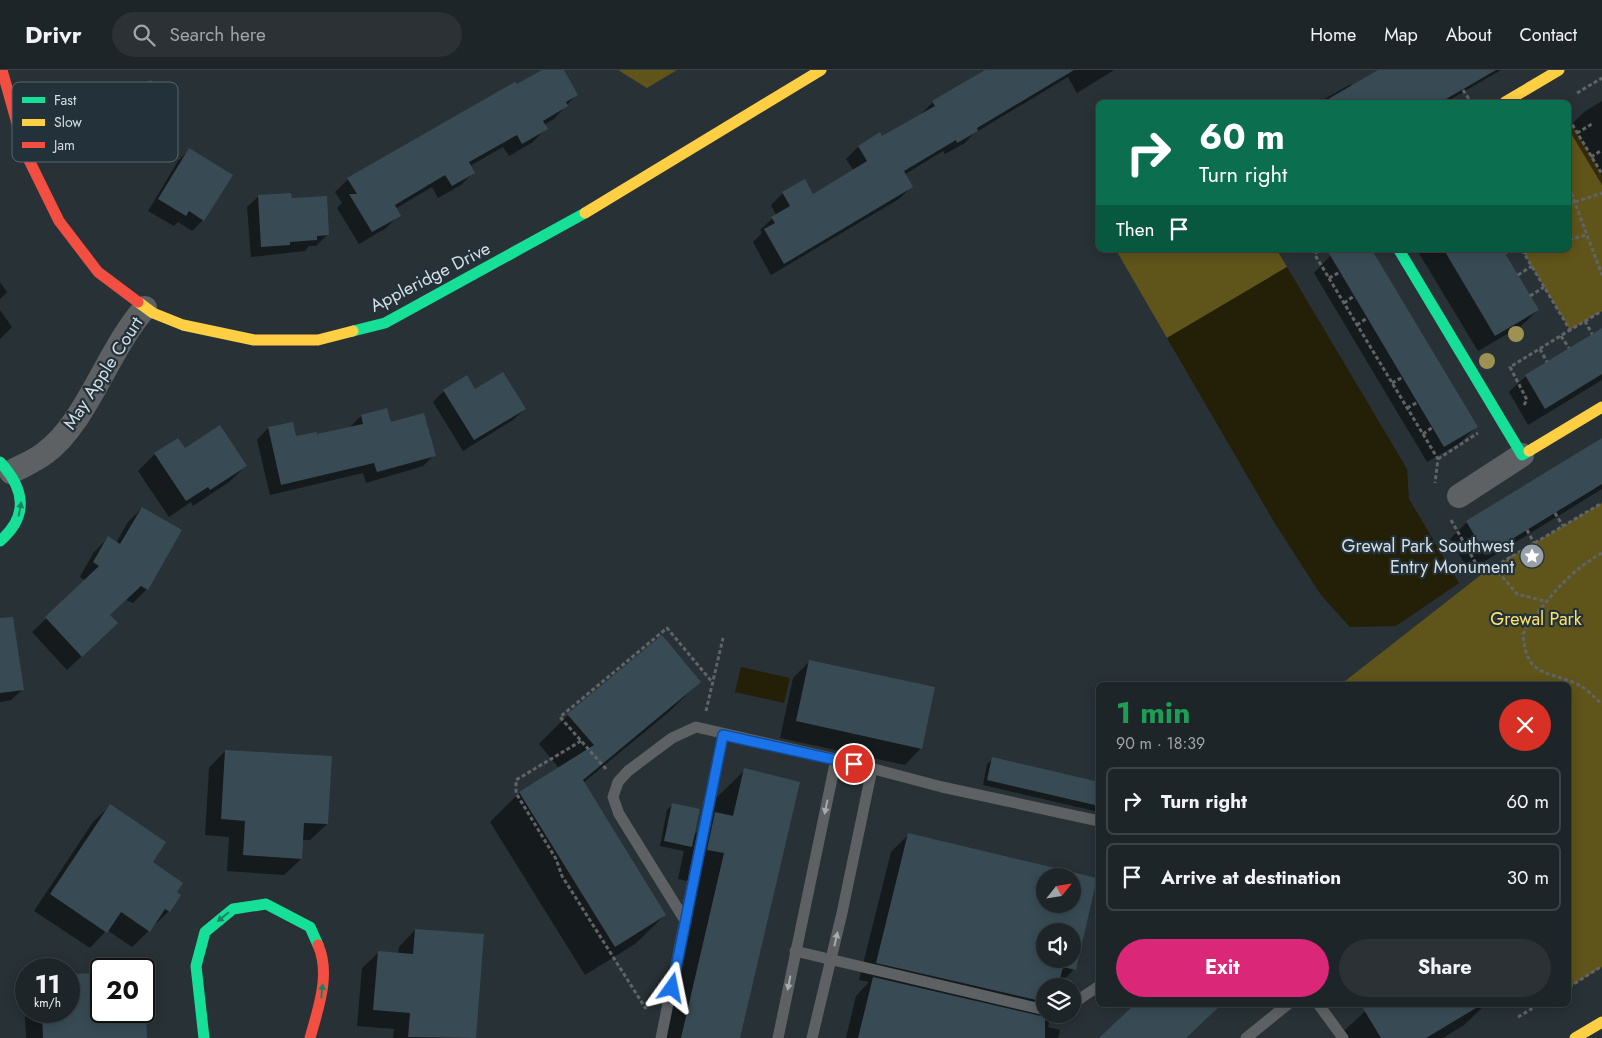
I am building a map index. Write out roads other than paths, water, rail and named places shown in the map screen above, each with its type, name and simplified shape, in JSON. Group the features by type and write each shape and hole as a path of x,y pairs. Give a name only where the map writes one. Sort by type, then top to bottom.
{"street":[{"name":"Appleridge Drive","path":"2,70 12,106"},
{"name":"Appleridge Drive","path":"30,162 59,220 98,272 146,308 183,325 254,340 318,340 385,323 555,231 821,70"},
{"path":"1508,100 1559,70"},
{"path":"1400,252 1522,455"},
{"name":"May Apple Court","path":"0,541 7,536 18,522 22,500 19,484 6,467 45,453 70,427 130,325 146,308"},
{"path":"1454,506 1522,455 1602,407"},
{"path":"204,1038 196,966 205,932 233,909 266,904 310,927 324,958 322,995 310,1038"},
{"path":"1575,1038 1602,1022"}],"lane":[{"path":"686,922 619,814 613,797 618,782 628,771 684,731 696,728 836,759 942,787 1096,820"},
{"path":"661,1038 723,735"},
{"path":"778,1038 836,759"},
{"path":"812,1038 831,960 872,769"},
{"path":"795,951 1036,1008"},
{"path":"1081,998 1096,988"},
{"path":"1246,1038 1285,1007"},
{"path":"1320,1007 1343,1038"}],"place":[{"name":"Grewal Park Southwest Entry Monument","path":"1532,556"}],"park label":[{"name":"Grewal Park","path":"1536,619"}]}
